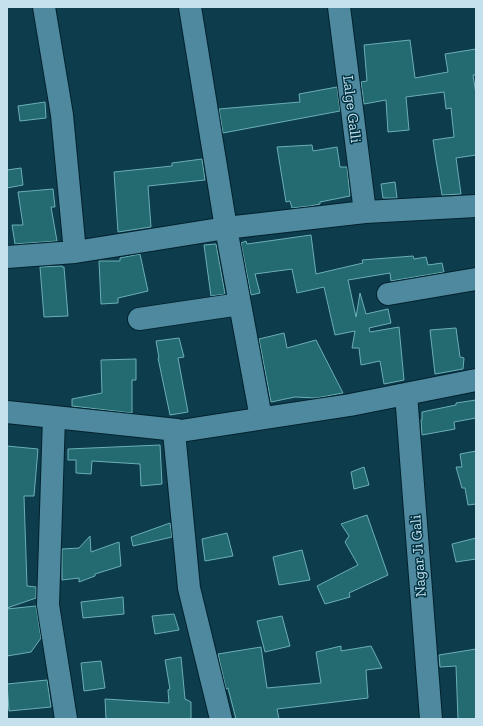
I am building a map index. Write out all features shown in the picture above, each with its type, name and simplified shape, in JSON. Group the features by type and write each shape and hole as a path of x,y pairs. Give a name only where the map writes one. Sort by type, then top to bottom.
{"street":[{"path":"44,7 62,115 75,252"},
{"path":"190,7 226,228 261,418"},
{"name":"Lalge Galli","path":"339,7 365,212"},
{"path":"7,257 75,252 226,228 365,212 476,206"},
{"path":"388,294 476,279"},
{"path":"139,319 240,304"},
{"path":"174,432 350,405 476,380"},
{"name":"Nagar Ji Gali","path":"406,394 430,719"},
{"path":"7,412 177,430 174,432 189,588 220,719"},
{"path":"54,417 48,605 66,719"}],"building":[{"path":"410,40 415,78 448,72 445,54 476,49 476,75 473,75 476,94 476,155 456,158 461,194 442,195 436,160 433,140 454,137 451,108 446,109 444,92 406,97 409,130 388,132 386,100 364,104 361,82 367,81 364,45"},
{"path":"337,87 340,111 223,133 219,109 300,102 299,94"},
{"path":"45,102 46,118 20,121 18,106"},
{"path":"312,145 313,151 337,147 340,167 347,167 350,196 320,202 320,204 292,208 290,201 286,202 277,147"},
{"path":"202,159 205,180 148,186 151,227 118,232 114,172 172,166 172,163"},
{"path":"21,168 23,185 7,188 7,170"},
{"path":"395,182 397,198 383,198 381,184"},
{"path":"53,189 55,207 51,207 57,241 15,244 12,225 23,225 18,192"},
{"path":"311,235 316,274 363,263 362,260 413,256 414,259 426,257 428,265 442,263 444,272 391,281 390,273 348,280 356,317 360,293 366,314 388,309 391,323 369,328 370,332 399,327 404,380 384,384 380,361 361,365 359,348 352,348 355,331 335,335 324,287 297,293 292,269 255,274 260,293 251,295 241,243 246,241 247,244"},
{"path":"216,244 225,294 211,296 204,245"},
{"path":"140,254 148,291 118,298 118,303 101,304 99,261 120,261 120,258"},
{"path":"40,267 64,267 68,316 44,317"},
{"path":"456,328 460,357 464,358 463,369 435,374 430,330"},
{"path":"284,333 287,348 316,340 343,393 316,398 295,397 271,402 259,339"},
{"path":"179,338 184,357 178,358 188,412 170,415 156,341"},
{"path":"136,359 136,380 132,380 132,413 72,406 72,399 102,393 101,360"},
{"path":"476,400 476,418 454,422 455,429 422,435 422,412 456,405 456,403"},
{"path":"160,445 162,484 141,486 140,464 92,461 91,474 76,473 76,460 68,460 68,449"},
{"path":"7,446 38,449 34,496 24,496 27,586 36,587 36,598 7,608"},
{"path":"476,451 476,504 468,505 465,488 462,488 456,467 462,467 460,454"},
{"path":"364,467 369,485 354,489 351,472"},
{"path":"367,515 388,575 349,593 350,597 325,604 317,586 358,565 345,542 349,536 341,524"},
{"path":"170,523 172,537 133,546 131,537"},
{"path":"227,533 233,556 205,561 202,539"},
{"path":"90,536 91,552 119,542 121,566 95,574 95,576 79,582 79,578 62,580 62,549 79,548"},
{"path":"476,538 476,559 456,562 452,544"},
{"path":"302,550 310,580 279,585 273,557"},
{"path":"123,597 124,614 83,618 81,602"},
{"path":"36,606 41,638 31,652 7,656 7,609"},
{"path":"174,614 179,630 155,634 152,616"},
{"path":"282,616 290,646 265,652 257,621"},
{"path":"341,646 341,651 371,646 382,668 366,670 368,698 277,709 279,719 236,719 228,688 226,689 218,654 261,647 267,688 321,683 316,652"},
{"path":"476,649 476,719 458,719 456,666 440,667 439,655"},
{"path":"181,657 185,699 191,702 191,719 106,719 105,699 169,703 168,690 170,689 165,660"},
{"path":"101,661 105,688 84,691 81,663"},
{"path":"47,680 51,707 9,711 7,684"}]}
